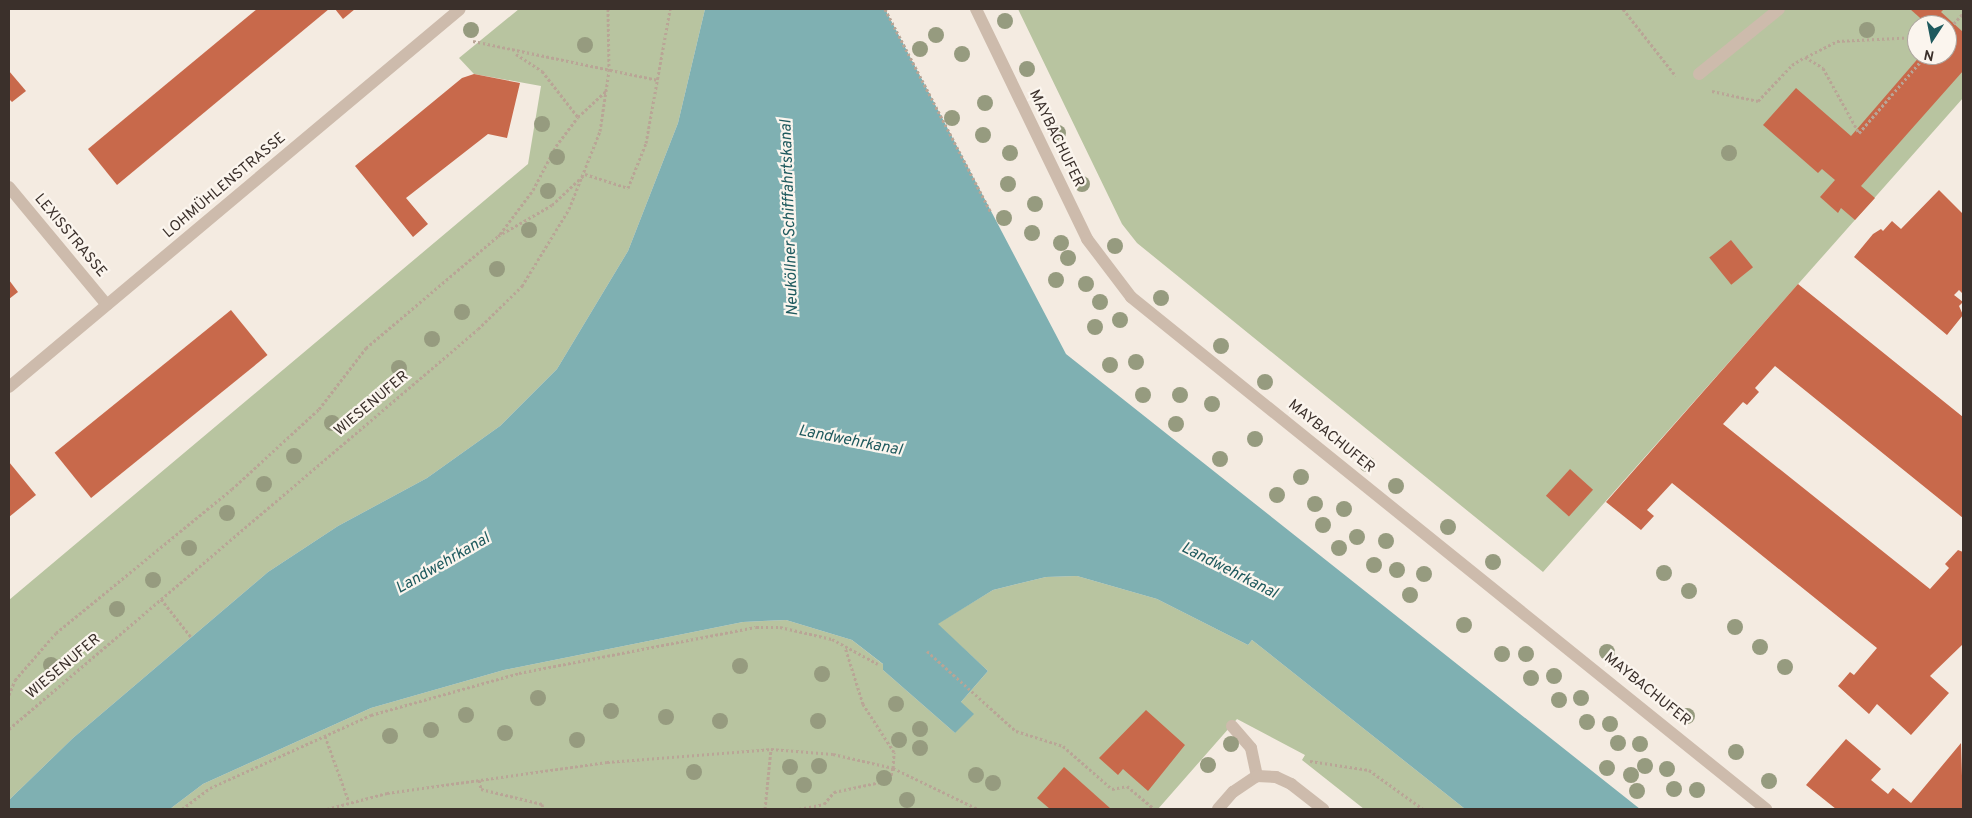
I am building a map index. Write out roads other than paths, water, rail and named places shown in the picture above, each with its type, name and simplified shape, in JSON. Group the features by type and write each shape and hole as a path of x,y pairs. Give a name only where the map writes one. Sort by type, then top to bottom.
{"street":[{"name":"LOHMÜHLENSTRASSE","path":"9,387 460,9"},
{"name":"MAYBACHUFER","path":"976,9 1087,239 1131,297 1766,809"},
{"path":"1699,74 1779,9"},
{"name":"LEXISSTRASSE","path":"9,187 107,305"},
{"path":"1232,726 1251,748 1257,776"},
{"path":"1218,809 1233,792 1257,776 1276,777 1291,784 1323,809"}],"water":[{"path":"705,9 885,9 1066,354 1640,809 1465,809 1252,640 1248,645 1157,599 1077,576 1046,577 993,590 938,624 988,671 961,702 974,714 955,733 883,670 883,664 852,640 786,620 743,622 504,670 371,708 203,784 170,809 9,809 9,800 73,738 268,572 338,526 427,478 500,426 557,369 628,251 678,123"}],"water label":[{"name":"Neuköllner Schifffahrtskanal","path":"790,218"},
{"name":"Landwehrkanal","path":"850,441"},
{"name":"Landwehrkanal","path":"443,564"},
{"name":"Landwehrkanal","path":"1229,571"}]}
